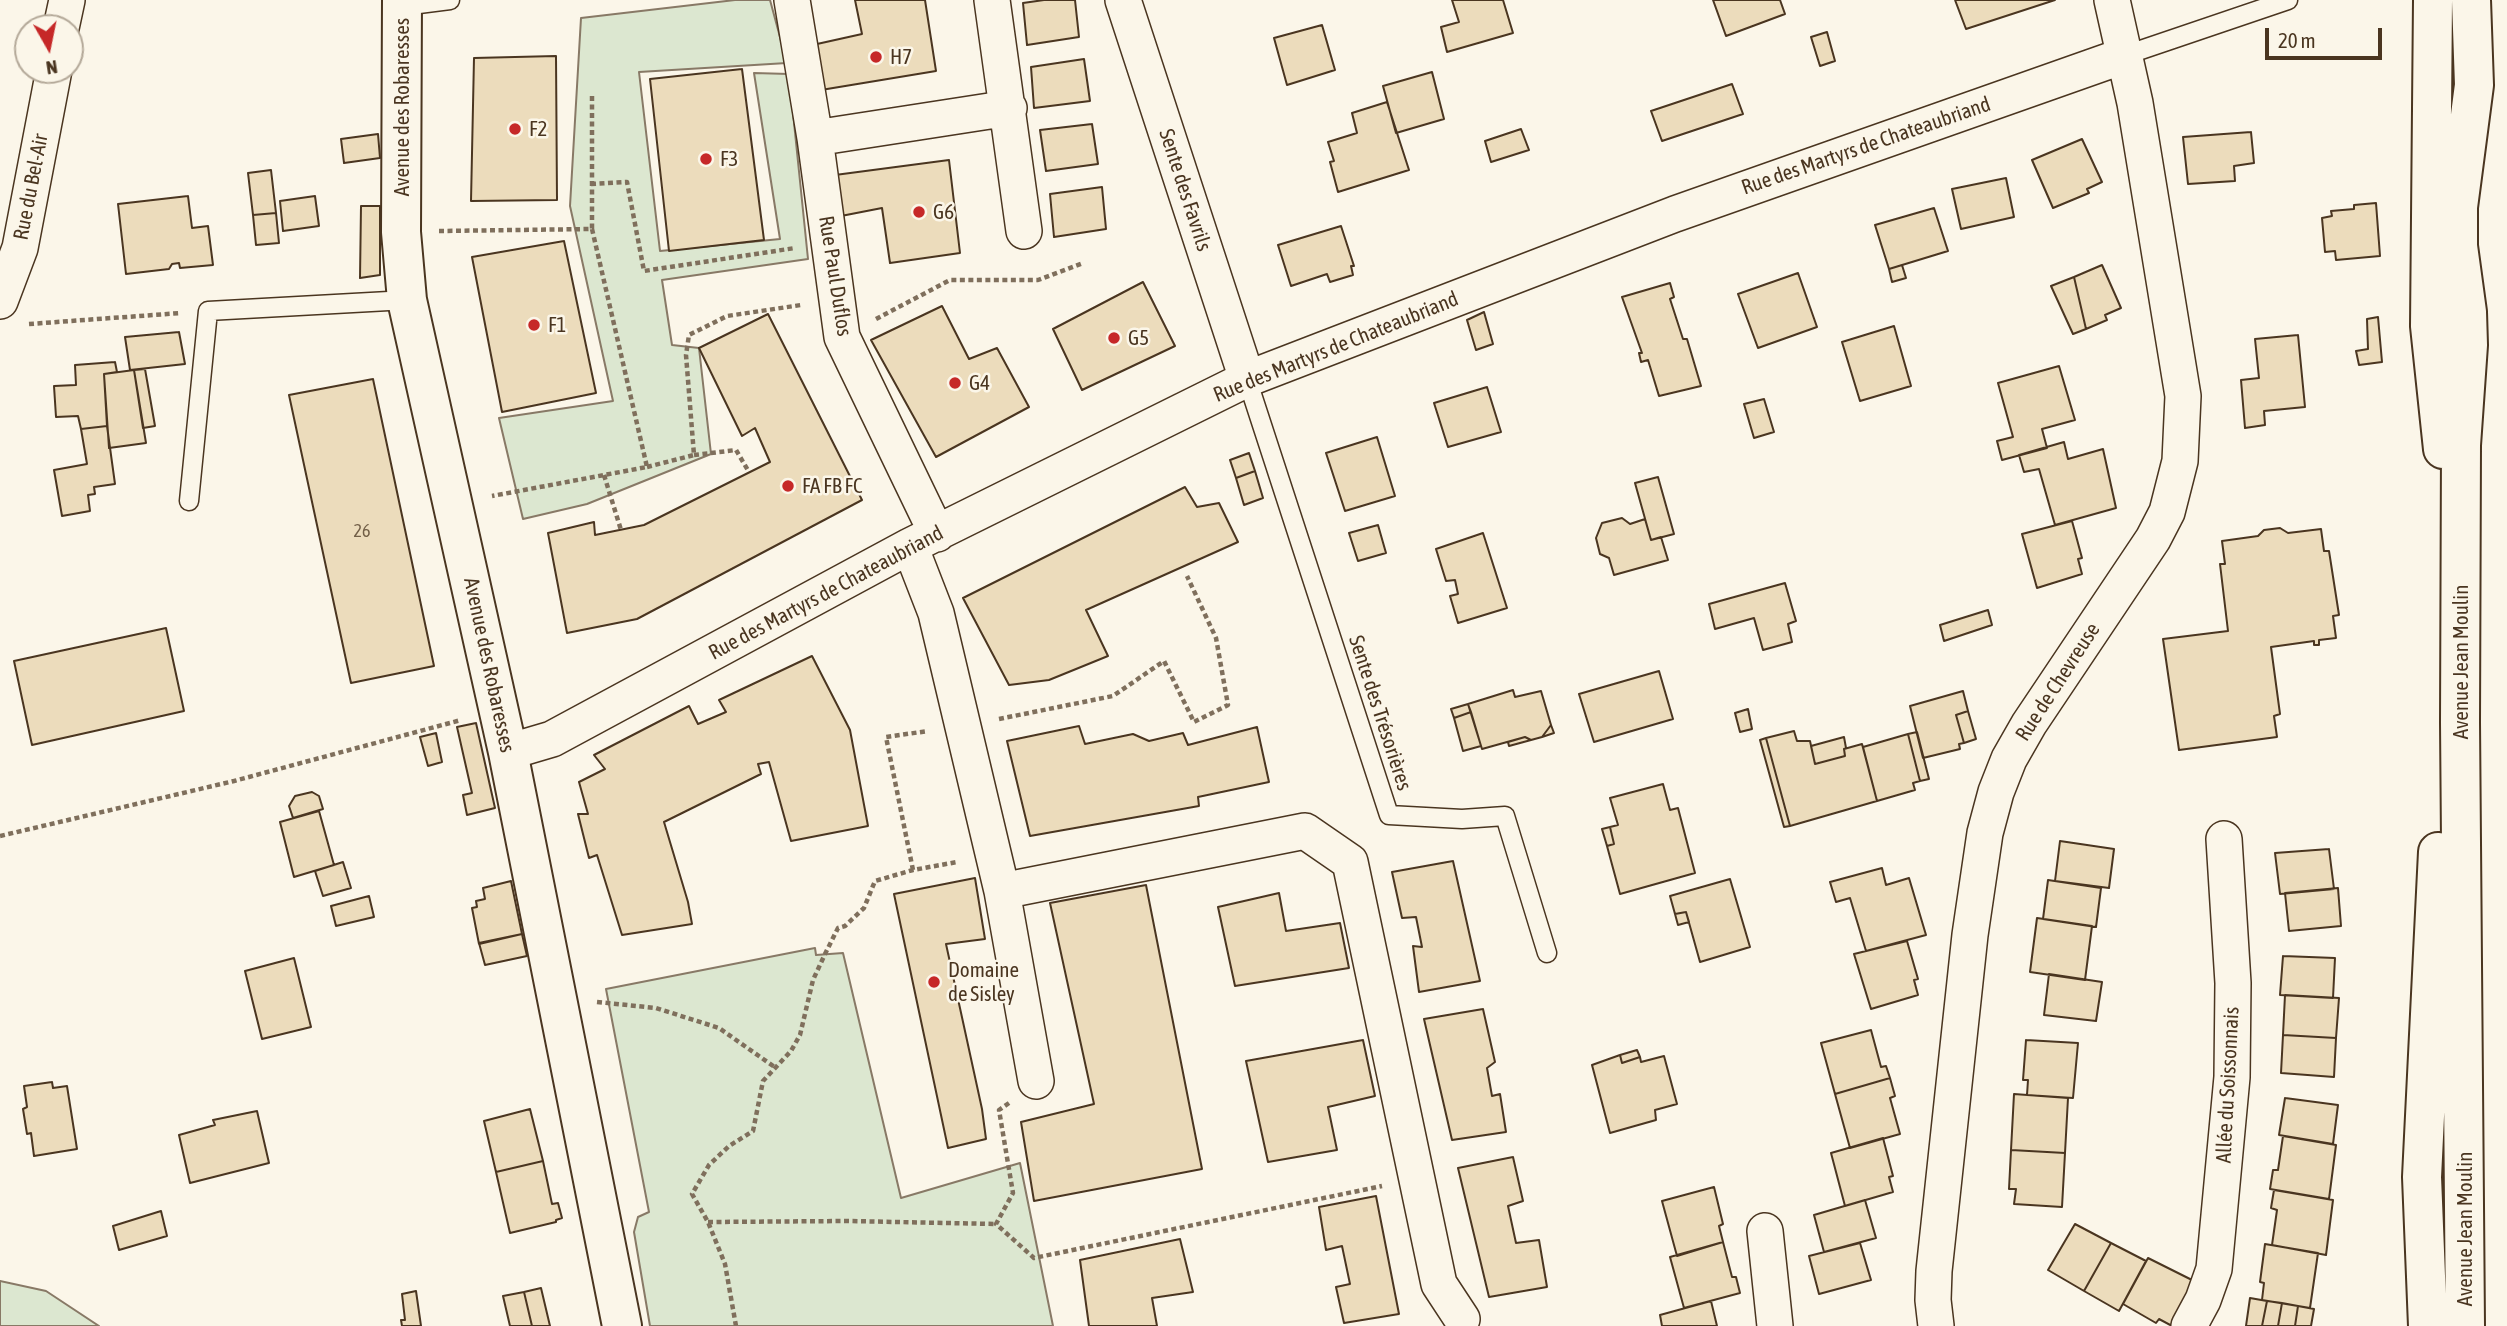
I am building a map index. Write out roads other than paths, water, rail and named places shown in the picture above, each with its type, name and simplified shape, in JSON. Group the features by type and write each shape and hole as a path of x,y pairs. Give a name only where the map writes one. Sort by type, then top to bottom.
{"main road":[{"name":"Avenue Jean Moulin","path":"2428,1326 2422,1177 2440,804 2443,650 2443,445 2430,304 2433,0"},
{"name":"Avenue Jean Moulin","path":"2465,1326 2460,708 2461,445 2468,345 2467,312 2458,246 2458,207 2473,85 2471,0"},
{"name":"Avenue des Robaresses","path":"403,3 401,232 407,300 508,752 622,1326"}],"street":[{"name":"Rue Paul Duflos","path":"792,0 842,337 923,540 961,727 1002,891 1036,1081"},
{"path":"992,0 1024,231"},
{"name":"Sente des Favrils","path":"1124,0 1247,379"},
{"name":"Rue de Chevreuse","path":"1936,1326 1934,1271 1970,935 1985,833 1996,792 2009,759 2029,724 2153,539 2167,512 2180,461 2183,396 2135,103 2112,0"},
{"name":"Rue des Martyrs de Chateaubriand","path":"508,752 552,739 923,540 1247,379 1675,214 2123,56"},
{"name":"Rue du Bel-Air","path":"12,313 20,248 51,84"},
{"path":"814,138 1009,108"},
{"path":"1002,891 1305,831 1350,862 1439,1284 1462,1319"},
{"name":"Allée du Soissonnais","path":"2189,1326 2203,1300 2214,1269 2232,1077 2233,983 2224,839"},
{"path":"1765,1230 1774,1326"}],"lane":[{"path":"403,3 450,0"},
{"path":"2123,56 2288,0"},
{"path":"189,501 208,311 407,300"},
{"name":"Sente des Trésorières","path":"1247,379 1389,814 1462,819 1505,816 1547,953"}],"place":[{"name":"H7","path":"876,57"},
{"name":"F2","path":"515,129"},
{"name":"F3","path":"706,159"},
{"name":"G6","path":"919,212"},
{"name":"F1","path":"534,325"},
{"name":"G5","path":"1114,338"},
{"name":"G4","path":"955,383"},
{"name":"FA FB FC","path":"788,486"},
{"name":"Domaine de Sisley","path":"934,982"}]}
